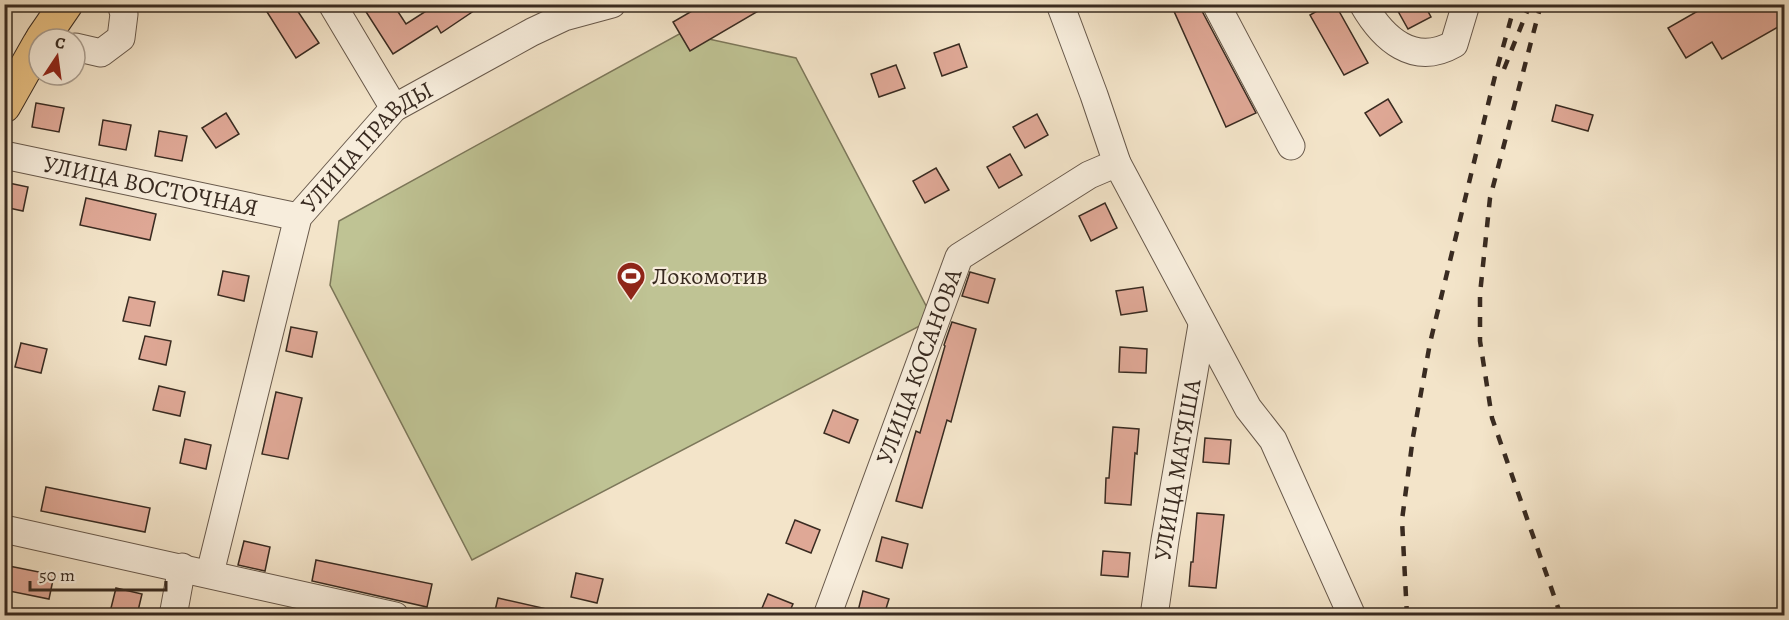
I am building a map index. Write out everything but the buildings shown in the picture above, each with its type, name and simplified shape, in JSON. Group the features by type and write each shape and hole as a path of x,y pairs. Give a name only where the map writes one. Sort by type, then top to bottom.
{"main road":[{"path":"52,27 66,4"},
{"path":"4,106 27,67"}],"street":[{"path":"87,50 101,53 121,38 124,14 121,4"},
{"path":"332,4 394,108"},
{"name":"УЛИЦА ПРАВДЫ","path":"210,573 298,217 394,108 532,32 564,17 612,4"},
{"path":"1060,4 1117,163 1248,408 1273,440 1352,615"},
{"path":"1216,4 1291,146"},
{"path":"1363,4 1380,30 1395,44 1422,52 1441,52 1455,44 1466,4"},
{"name":"УЛИЦА ВОСТОЧНАЯ","path":"4,155 298,217"},
{"name":"УЛИЦА КОСАНОВА","path":"827,615 959,257 1089,175 1117,163"},
{"name":"УЛИЦА МАТЯША","path":"1154,615 1202,325"},
{"path":"4,529 395,615"},
{"path":"173,615 182,567"}],"green space":[{"name":"Локомотив","path":"681,33 796,58 933,319 472,560 330,285 339,221"}],"railway":[{"path":"1407,616 1402,520 1413,437 1430,343 1495,76 1515,4"},
{"path":"1504,69 1530,4"},
{"path":"1541,4 1490,198 1480,294 1480,341 1492,418 1561,616"}],"place":[{"name":"Локомотив","path":"631,302"}]}
